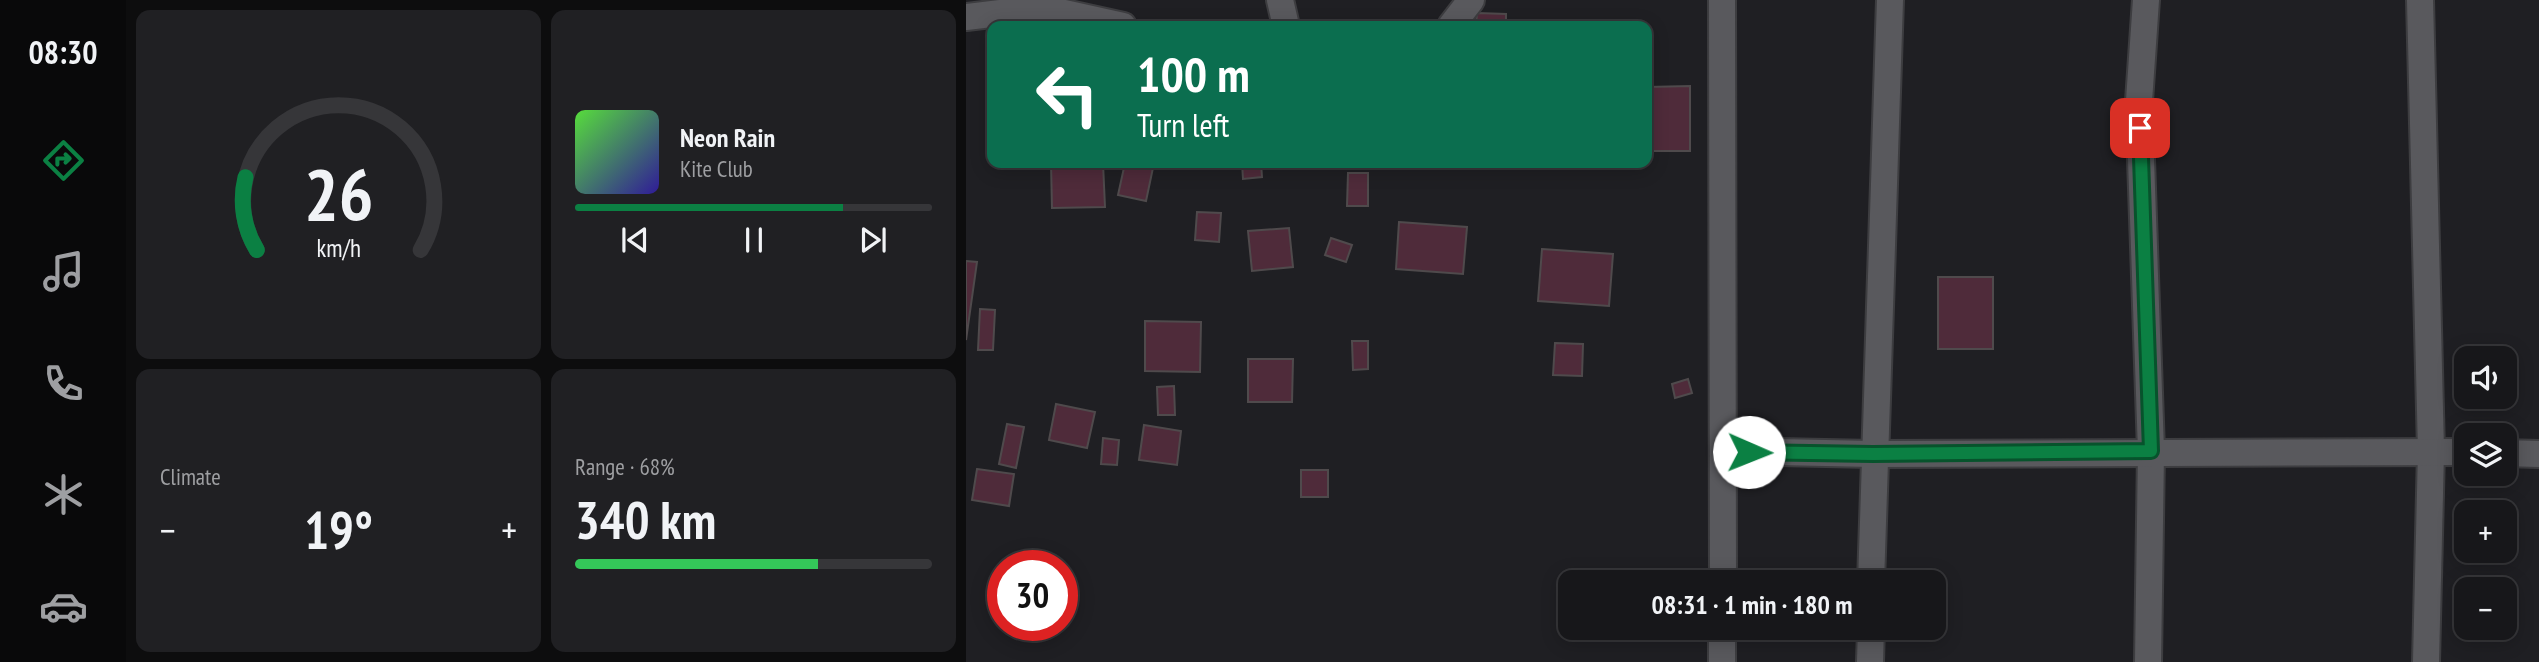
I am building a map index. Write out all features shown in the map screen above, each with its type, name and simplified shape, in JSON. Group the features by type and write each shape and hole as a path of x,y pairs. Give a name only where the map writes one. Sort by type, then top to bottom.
{"street":[{"path":"1280,0 1285,21"},
{"path":"1455,21 1471,0"},
{"path":"1722,0 1723,570"},
{"path":"1871,570 1890,0"},
{"path":"2146,0 2138,101 2151,451 2148,662"},
{"path":"2420,0 2431,451 2426,662"},
{"path":"966,17 1042,8 1100,21"},
{"path":"1724,451 1873,454 2454,452"},
{"path":"2517,453 2539,454"},
{"path":"1722,640 1722,662"},
{"path":"1870,662 1871,640"}],"building":[{"path":"1477,13 1506,14 1506,21 1476,21"},
{"path":"1690,86 1690,151 1652,151 1652,87"},
{"path":"1051,168 1103,168 1105,207 1052,208"},
{"path":"1124,168 1153,168 1146,201 1118,195"},
{"path":"1242,168 1261,168 1262,177 1243,179"},
{"path":"1348,173 1368,173 1368,206 1347,206"},
{"path":"1197,212 1221,213 1219,242 1195,240"},
{"path":"1399,222 1467,227 1463,274 1396,269"},
{"path":"1289,228 1293,267 1252,271 1248,231"},
{"path":"1331,238 1352,245 1346,262 1325,255"},
{"path":"1542,249 1613,254 1609,306 1538,301"},
{"path":"966,261 977,262 966,340"},
{"path":"1938,277 1993,277 1993,349 1938,349"},
{"path":"980,309 995,310 993,350 978,350"},
{"path":"1145,321 1201,322 1200,372 1145,371"},
{"path":"1352,341 1368,341 1368,369 1353,370"},
{"path":"1555,343 1583,344 1582,376 1553,375"},
{"path":"1248,359 1293,359 1292,402 1248,402"},
{"path":"1688,379 1692,393 1675,398 1672,384"},
{"path":"1174,386 1175,415 1158,415 1157,387"},
{"path":"1056,404 1095,412 1087,448 1049,440"},
{"path":"1007,424 1024,427 1016,468 999,464"},
{"path":"1144,425 1181,431 1177,465 1139,460"},
{"path":"1103,438 1119,440 1117,465 1101,464"},
{"path":"977,469 1014,474 1009,506 972,500"},
{"path":"1301,470 1328,470 1328,497 1301,497"}],"route":[{"path":"1749,452 1873,454 2151,451 2140,128"}]}
